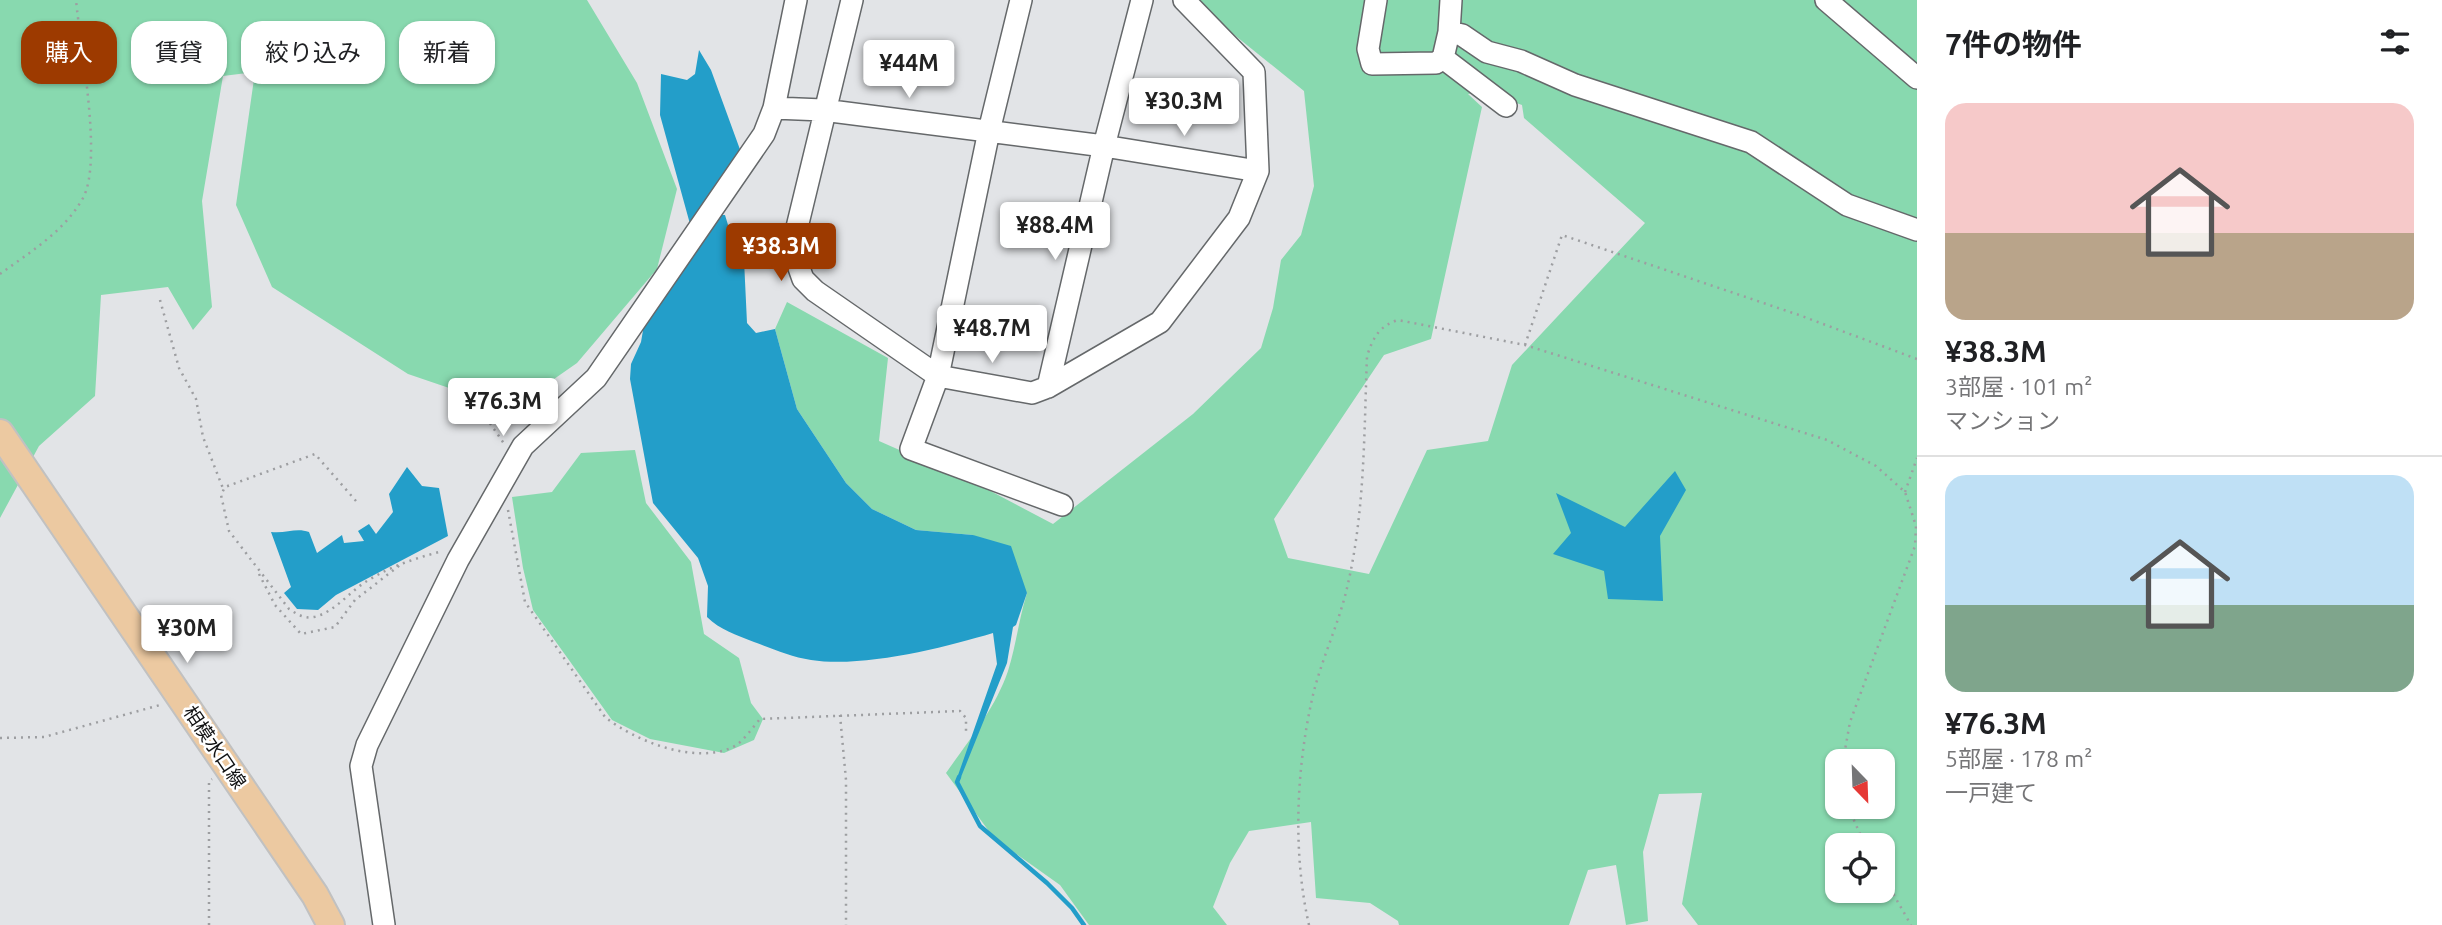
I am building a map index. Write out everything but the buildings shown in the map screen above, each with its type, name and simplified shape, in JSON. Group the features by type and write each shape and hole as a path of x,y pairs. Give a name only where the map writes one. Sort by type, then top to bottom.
{"main road":[{"name":"相模水口線","path":"0,433 315,895 331,925"}],"street":[{"path":"384,925 362,766 367,745 467,544 523,446 596,378 713,213 764,134 774,108 796,0"},
{"path":"852,0 823,110 793,248 797,267 815,291 938,376 1032,393 1048,387 1160,322 1239,218 1258,171 1254,72 1184,0"},
{"path":"1021,0 989,131 938,376 911,449 1062,505"},
{"path":"1048,387 1104,146 1142,0"},
{"path":"1376,0 1368,49 1372,64 1436,62 1443,58 1449,32 1451,0"},
{"path":"1826,0 1917,78"},
{"path":"1449,32 1462,35 1487,52 1521,61 1575,85 1751,142 1847,205 1917,230"},
{"path":"1443,58 1506,106"},
{"path":"774,108 823,110 989,131 1258,171"}],"path":[{"path":"0,274 58,232 84,196 92,151 76,0"},
{"path":"1525,345 1562,235 1799,315 1917,359"},
{"path":"160,300 179,368 197,399 203,437 223,491 224,515 229,531 289,609 310,618 329,612 365,582 403,563 467,544"},
{"path":"1309,925 1304,902 1298,806 1311,704 1347,587 1362,499 1367,356 1374,335 1398,320 1525,345 1827,440 1876,466 1905,492 1916,526 1915,546 1850,722 1845,749"},
{"path":"462,383 515,459"},
{"path":"223,491 225,487 315,454 356,501"},
{"path":"1905,492 1917,458"},
{"path":"499,488 508,504 525,602 605,717 622,731 663,746 704,754 735,746 760,719 960,711 966,718 966,734"},
{"path":"257,568 275,606 301,634 335,627 355,600 403,563"},
{"path":"0,738 44,737 181,698"},
{"path":"840,715 846,780 846,925"},
{"path":"209,925 209,781 227,765"},
{"path":"1895,897 1911,925"}],"green space":[{"path":"0,0 587,0 637,83 677,189 657,269 577,363 511,409 408,374 272,287 236,205 253,84 385,84 385,21 241,21 241,74 227,76 227,21 131,21 131,84 222,84 202,201 212,307 193,330 168,287 101,295 95,396 39,446 0,518"},
{"path":"1191,0 1917,0 1917,925 1698,925 1682,904 1702,793 1659,794 1643,852 1648,921 1626,925 1616,865 1588,870 1569,925 1399,925 1398,921 1370,903 1316,898 1311,822 1249,831 1230,863 1213,907 1227,925 1089,925 1060,885 994,838 946,773 981,724 1003,685 1027,593 973,535 916,530 872,509 846,483 797,409 775,329 787,302 888,358 879,441 979,485 1053,524 1193,414 1261,348 1273,308 1281,260 1301,235 1314,186 1304,91","holes":["1486,92 1522,105 1524,118 1645,223 1512,365 1488,441 1427,450 1369,574 1288,558 1274,519 1384,355 1431,339 1482,107 1468,94"]},
{"path":"635,450 646,503 691,562 704,634 739,658 751,703 763,719 754,740 724,753 650,739 612,720 533,610 523,568 512,497 552,492 581,453"}],"water":[{"path":"699,50 711,70 742,155 690,224 660,115 661,74 687,80 695,74"},
{"path":"716,215 725,215 732,238 744,260 747,323 756,333 775,329 797,409 846,483 872,509 916,530 973,535 1011,546 1027,593 1013,627 1007,663 959,782 956,781 997,664 993,633 903,655 832,662 804,659 754,642 723,629 707,617 708,586 698,558 653,503 630,379 631,364 641,342 646,313"},
{"path":"407,467 422,486 439,488 448,536 336,595 318,610 297,609 284,593 291,587 271,532 309,532 317,553 342,535 344,543 364,541 358,531 369,524 376,534 393,512 389,494"},
{"path":"1675,471 1686,490 1660,536 1663,601 1608,599 1604,571 1553,554 1571,533 1556,493 1625,527"}],"waterway":[{"path":"959,777 957,782 980,826 1047,883 1072,908 1084,925"}]}
